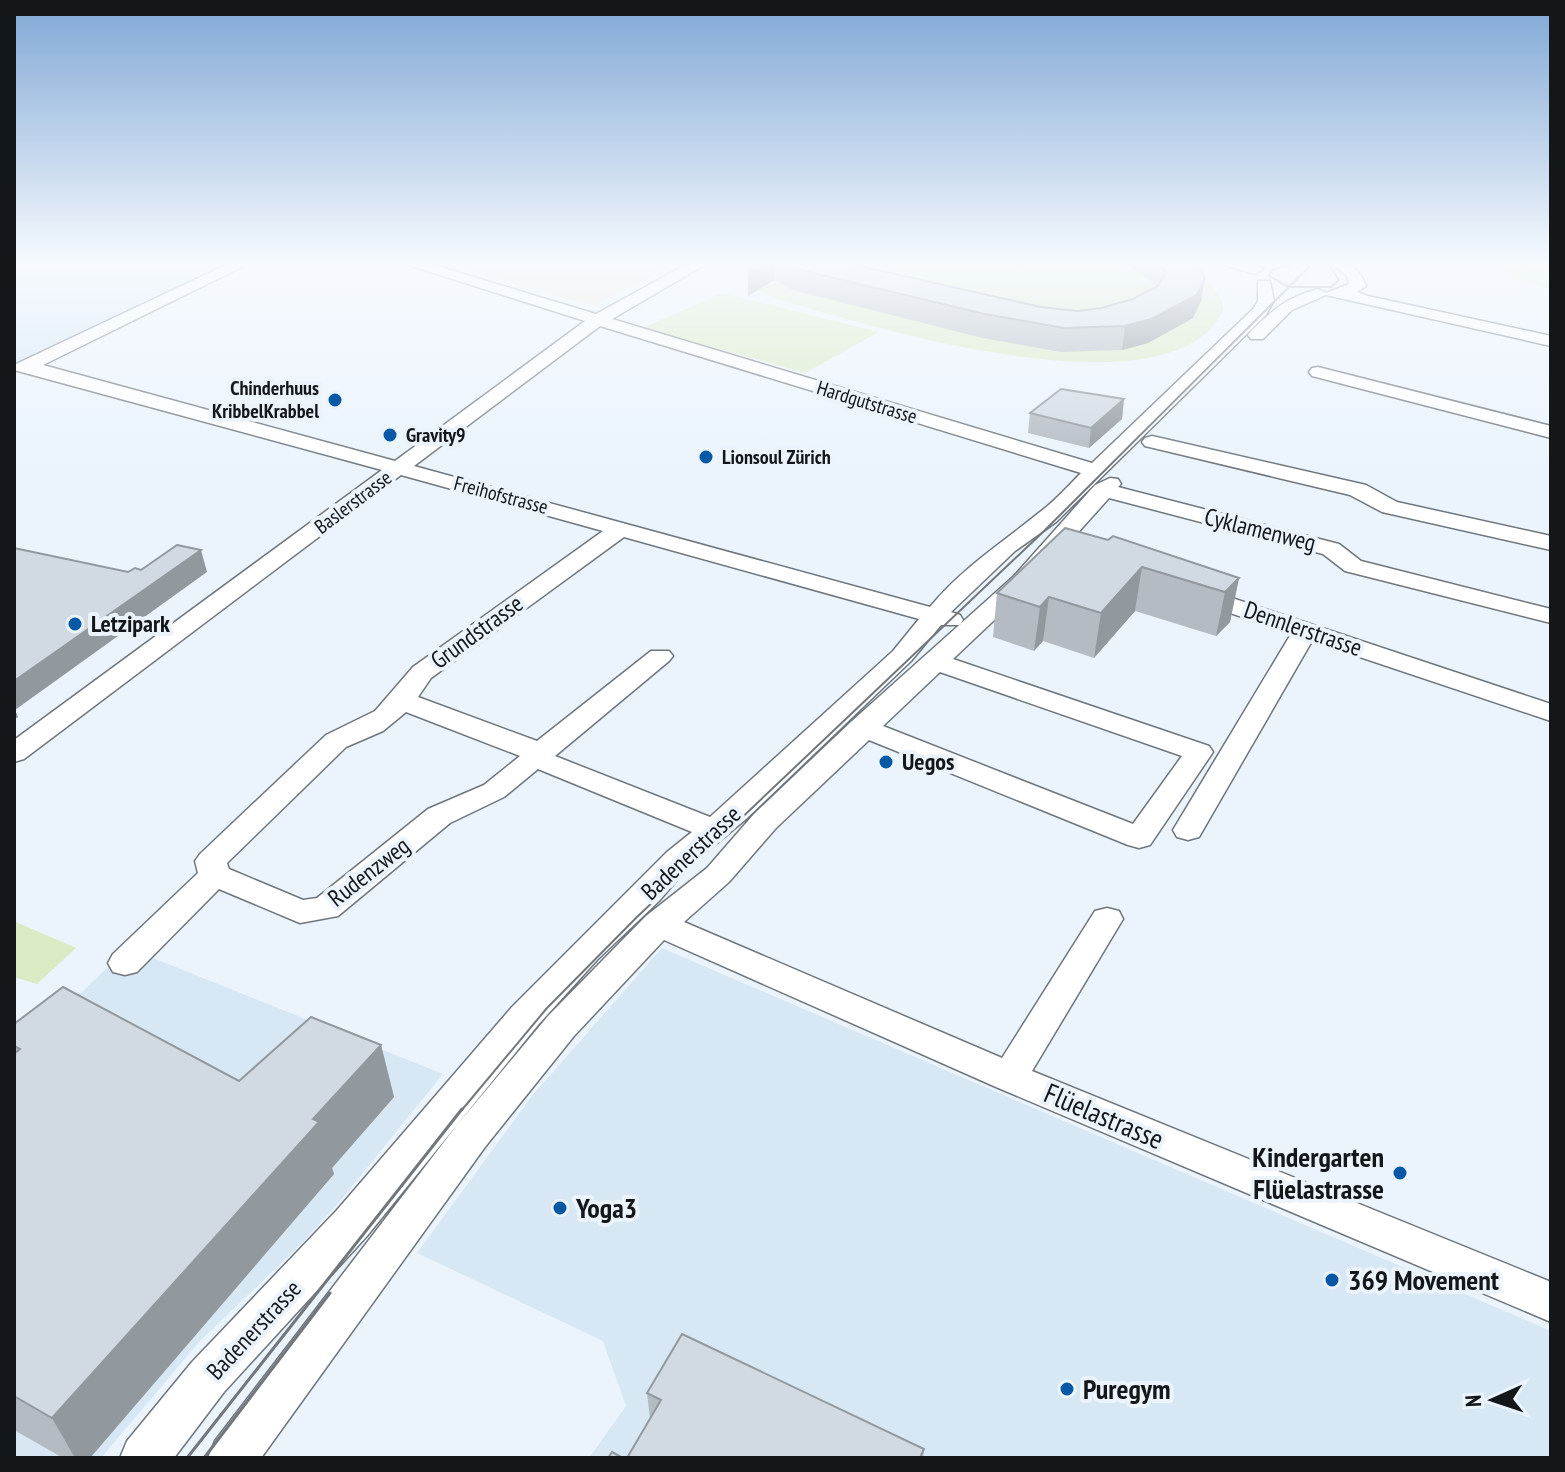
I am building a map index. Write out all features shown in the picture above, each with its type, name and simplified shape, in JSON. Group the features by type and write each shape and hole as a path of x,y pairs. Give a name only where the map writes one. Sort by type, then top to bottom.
{"street":[{"path":"20,369 98,332"},
{"name":"Baslerstrasse","path":"14,753 582,332"},
{"name":"Hardgutstrasse","path":"630,332 1100,481"},
{"name":"Badenerstrasse","path":"232,1458 480,1125 561,1026 658,924 718,875 765,821 862,727 975,626 1055,545 1100,481 1241,332"},
{"name":"Badenerstrasse","path":"144,1458 208,1377 352,1223 525,1016 678,859 715,830 902,656 953,594 1007,546 1152,442 1260,332"},
{"path":"1509,332 1551,341"},
{"name":"Freihofstrasse","path":"20,369 622,528 975,626"},
{"path":"1318,372 1551,432"},
{"path":"1152,442 1358,490 1390,507 1551,543"},
{"name":"Cyklamenweg","path":"1100,481 1331,549 1353,566 1551,616"},
{"name":"Grundstrasse","path":"215,875 211,861 336,741 353,731 376,724 403,701 422,673 622,528"},
{"path":"1055,545 1083,555"},
{"name":"Dennlerstrasse","path":"1171,584 1551,713"},
{"path":"1188,830 1306,630"},
{"name":"Rudenzweg","path":"215,875 300,912 326,908 439,816 494,791 660,656"},
{"path":"862,727 1139,838 1199,752 936,662"},
{"path":"403,701 527,747 536,757 715,830"},
{"path":"125,963 215,875"},
{"path":"1009,1077 1107,919"},
{"name":"Flüelastrasse","path":"658,924 1009,1077 1551,1302"}],"shaded area":[{"path":"14,332 81,332 14,363"},
{"path":"128,948 443,1074 340,1201 301,1244 199,1342 101,1458 14,1458 14,1057"},
{"path":"662,948 1551,1331 1551,1458 589,1458 626,1406 603,1341 417,1253 532,1096"}],"green space":[{"path":"656,332 879,332 805,373"},
{"path":"897,332 1203,332 1194,342 1147,358 1087,362 1019,356"},
{"path":"14,921 76,948 37,984 14,977"}],"building":[{"path":"1061,389 1124,399 1091,428 1030,413"},
{"path":"1065,528 1108,540 1113,536 1239,578 1225,592 1142,567 1101,613 1049,597 1040,607 997,593"},
{"path":"177,545 201,550 14,681 14,548 128,572 135,568 141,570"},
{"path":"63,987 239,1081 311,1017 381,1045 313,1119 319,1122 52,1418 14,1396 14,1054 20,1049 14,1046 14,1024"},
{"path":"682,1334 924,1449 920,1458 627,1458 661,1400 647,1393"},
{"path":"612,1452 623,1458 608,1458"}],"tram line":[{"path":"461,1111 547,1008 637,917 1043,532 1244,332"},
{"path":"187,1458 462,1109"},
{"path":"204,1458 330,1293"}],"place":[{"name":"Chinderhuus KribbelKrabbel","path":"335,400"},
{"name":"Gravity9","path":"390,435"},
{"name":"Lionsoul Zürich","path":"706,457"},
{"name":"Letzipark","path":"75,624"},
{"name":"Uegos","path":"886,762"},
{"name":"Kindergarten Flüelastrasse","path":"1400,1173"},
{"name":"Yoga3","path":"560,1208"},
{"name":"369 Movement","path":"1332,1280"},
{"name":"Puregym","path":"1067,1389"}]}
